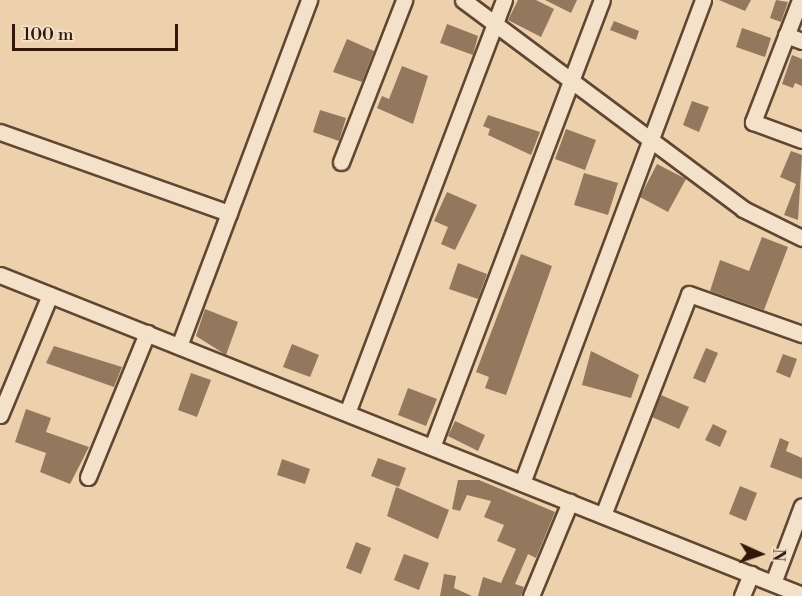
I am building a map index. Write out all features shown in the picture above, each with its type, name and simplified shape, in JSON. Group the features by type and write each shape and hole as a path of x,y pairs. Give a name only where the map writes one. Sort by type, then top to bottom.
{"street":[{"path":"179,346 309,0"},
{"path":"341,162 404,0"},
{"path":"463,0 755,217 802,238"},
{"path":"347,413 504,0"},
{"path":"432,447 602,0"},
{"path":"522,483 703,0"},
{"path":"800,0 753,122 802,140"},
{"path":"786,35 802,41"},
{"path":"0,132 229,213"},
{"path":"0,275 802,595"},
{"path":"0,415 50,294"},
{"path":"603,515 688,294 802,334"},
{"path":"88,477 147,333"},
{"path":"531,596 570,502"},
{"path":"773,583 802,506"},
{"path":"742,596 751,574"}],"building":[{"path":"518,0 536,0 554,9 541,37 508,20"},
{"path":"545,0 577,0 571,13"},
{"path":"719,0 751,0 745,11"},
{"path":"776,0 788,2 781,22 770,18"},
{"path":"614,21 639,31 636,40 610,30"},
{"path":"447,24 478,36 473,55 440,43"},
{"path":"742,28 771,38 765,57 736,47"},
{"path":"347,39 374,51 362,82 333,72"},
{"path":"792,55 802,59 802,86 795,83 793,88 782,84"},
{"path":"402,66 428,76 413,124 377,108 382,96 389,99"},
{"path":"692,101 709,107 699,132 683,125"},
{"path":"320,110 346,118 339,141 313,132"},
{"path":"488,115 540,132 531,155 488,135 490,129 483,126"},
{"path":"566,129 596,140 585,170 555,159"},
{"path":"791,151 802,155 798,220 784,215 796,184 780,177"},
{"path":"657,164 686,179 668,212 640,197"},
{"path":"584,173 618,183 608,215 574,205"},
{"path":"447,192 477,205 455,250 441,244 448,227 434,221"},
{"path":"762,237 788,247 764,310 710,291 720,260 749,271"},
{"path":"521,254 552,266 506,395 485,388 489,377 476,372"},
{"path":"458,263 487,274 478,299 449,289"},
{"path":"205,309 238,322 226,355 196,336"},
{"path":"292,344 319,355 310,377 283,367"},
{"path":"54,346 122,367 114,387 46,363"},
{"path":"706,348 718,353 705,383 693,378"},
{"path":"591,351 639,375 631,398 582,385"},
{"path":"783,354 797,359 790,378 776,372"},
{"path":"191,373 211,380 197,417 178,410"},
{"path":"408,388 437,399 426,426 398,415"},
{"path":"661,395 689,407 679,429 652,417"},
{"path":"26,409 51,418 46,432 89,447 70,484 40,472 46,453 15,442"},
{"path":"455,421 485,435 478,451 448,436"},
{"path":"713,424 727,431 720,447 705,440"},
{"path":"780,438 789,442 786,451 802,458 802,479 770,467"},
{"path":"378,458 406,468 399,487 371,476"},
{"path":"282,459 310,469 305,484 277,475"},
{"path":"458,480 479,480 555,512 536,558 528,554 515,584 524,587 521,596 478,596 483,577 501,583 516,549 497,541 504,525 484,517 491,501 467,495 460,511 452,509"},
{"path":"740,486 757,493 746,521 729,514"},
{"path":"396,487 449,510 438,539 387,516"},
{"path":"356,542 371,548 361,574 346,568"},
{"path":"404,554 429,563 419,590 394,580"},
{"path":"444,574 456,576 454,588 472,596 440,596"}]}
